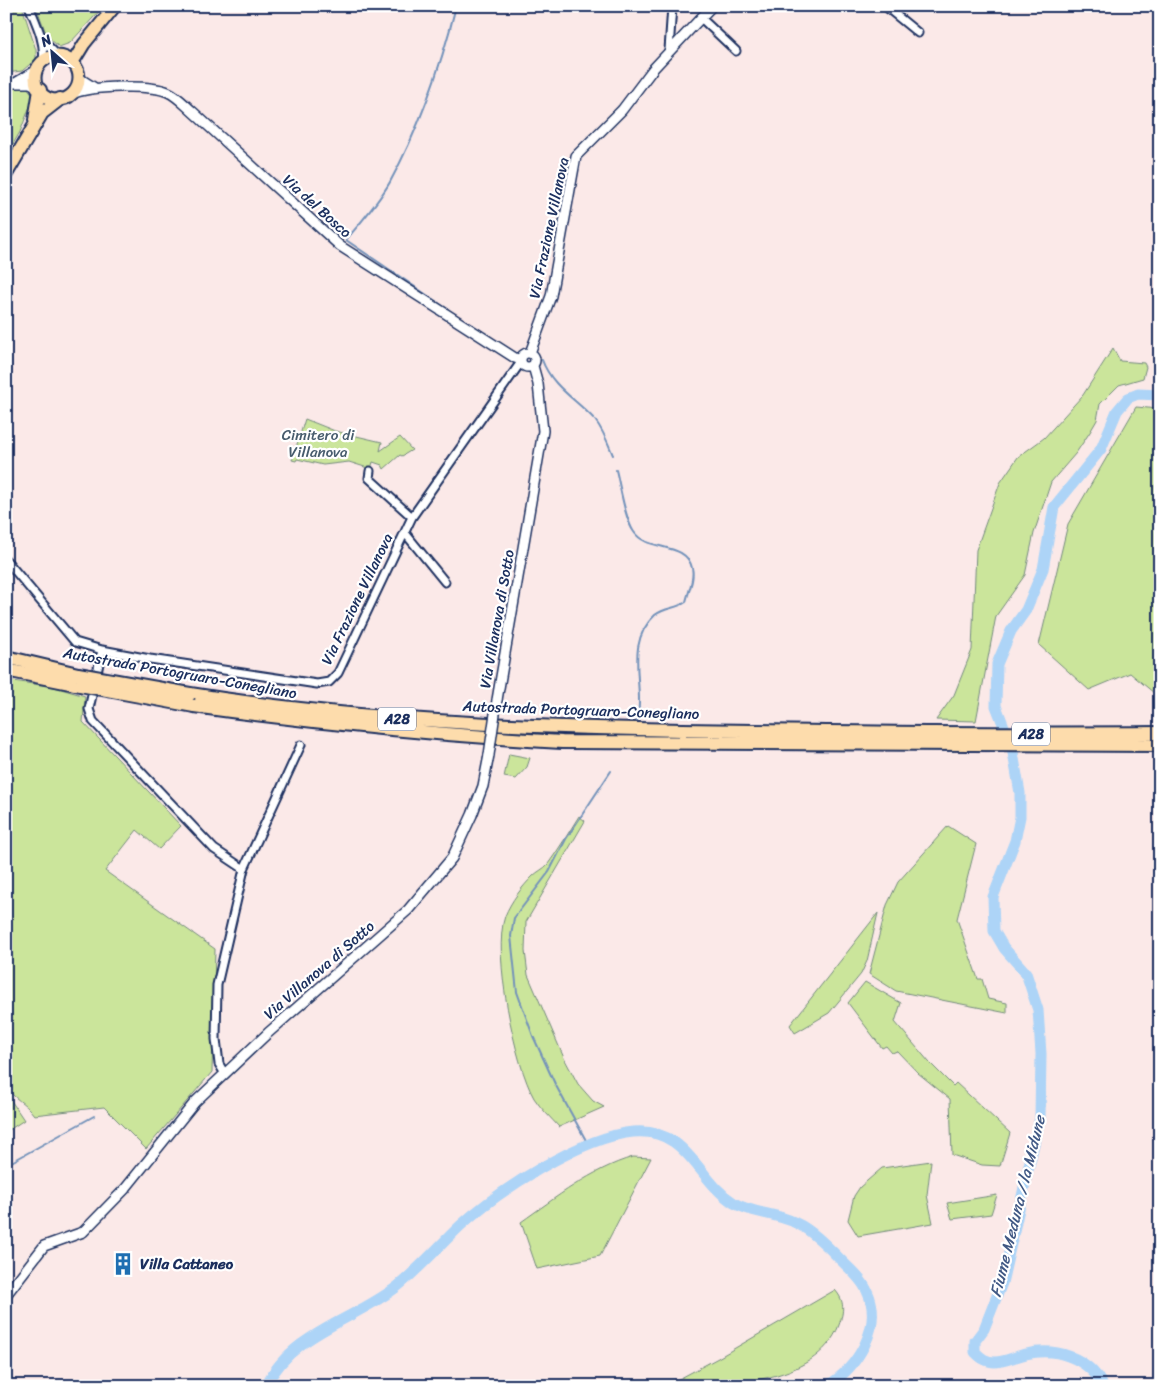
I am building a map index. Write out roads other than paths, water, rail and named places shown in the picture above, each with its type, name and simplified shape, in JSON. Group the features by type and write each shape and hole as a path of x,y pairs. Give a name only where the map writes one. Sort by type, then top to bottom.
{"highway":[{"path":"34,125 39,88"},
{"path":"6,174 34,125 50,105 60,100"},
{"path":"6,652 53,674"},
{"name":"Autostrada Portogruaro-Conegliano","path":"6,657 53,674 79,680 192,700 273,717 476,737 562,742 606,735 709,736 1160,746"},
{"name":"Autostrada Portogruaro-Conegliano","path":"6,670 53,674"},
{"path":"6,676 53,674"},
{"name":"Autostrada Portogruaro-Conegliano","path":"903,739 1160,734"}],"main road":[{"path":"66,59 78,70 79,78 72,94 60,100 46,96 39,88 40,66 66,59 84,44 115,6"}],"street":[{"path":"17,82 40,66 44,51 29,6"},
{"path":"670,50 672,6"},
{"name":"Via Frazione Villanova","path":"530,353 551,296 576,156 622,110 670,50 712,6"},
{"path":"885,6 918,33"},
{"path":"701,18 736,51"},
{"path":"41,38 66,59"},
{"path":"79,78 85,84 97,89"},
{"path":"6,83 30,83 39,88"},
{"name":"Via del Bosco","path":"72,94 97,89 145,86 168,92 192,111 340,246 521,361"},
{"path":"530,353 535,357 533,366 526,367 521,361 524,354 530,353"},
{"name":"Via Frazione Villanova","path":"102,650 317,684 329,682 338,673 412,517 521,361"},
{"name":"Via Villanova di Sotto","path":"6,1295 44,1246 83,1232 125,1189 195,1102 268,1033 408,910 452,858 483,786 496,700 543,431 538,384 533,366"},
{"path":"370,471 369,478 412,517"},
{"path":"405,533 444,582"},
{"path":"6,560 75,642 102,650 89,708 93,721 214,849 244,869"},
{"path":"225,1074 219,1064 216,1040 217,985 244,869 301,745"}],"waterway":[{"path":"456,6 429,96 411,140 390,182 346,240 465,321"},
{"path":"542,360 558,385 595,420 603,432 613,455"},
{"name":"Fiume Meduna / la Midune","path":"1103,1386 1097,1376 1080,1361 1059,1353 1037,1352 995,1362 984,1359 975,1352 975,1341 984,1329 1002,1283 1040,1118 1041,1054 1038,1010 1026,973 1004,948 994,931 993,897 1015,841 1020,817 1020,793 1012,747 996,706 997,664 1011,631 1026,610 1043,569 1054,507 1101,449 1117,411 1128,398 1138,394 1160,395"},
{"path":"616,470 625,511 634,532 648,542 682,554 688,560 693,572 686,602 655,615 645,627 640,640 637,653 639,711 636,725"},
{"path":"588,1144 555,1084 533,1036 517,992 511,936 514,918 549,872 566,839 611,771"},
{"path":"6,1165 94,1116"},
{"name":"Fiume Meduna / la Midune","path":"266,1386 277,1368 291,1353 307,1340 363,1309 398,1286 460,1226 496,1197 565,1155 612,1136 633,1132 652,1133 667,1138 679,1146 721,1193 741,1207 781,1217 807,1229 827,1246 861,1281 867,1291 871,1304 870,1332 865,1345 857,1357 838,1378 827,1386"}],"place":[{"name":"Villa Cattaneo","path":"123,1264"}],"park label":[{"name":"Cimitero di Villanova","path":"318,444"}]}
